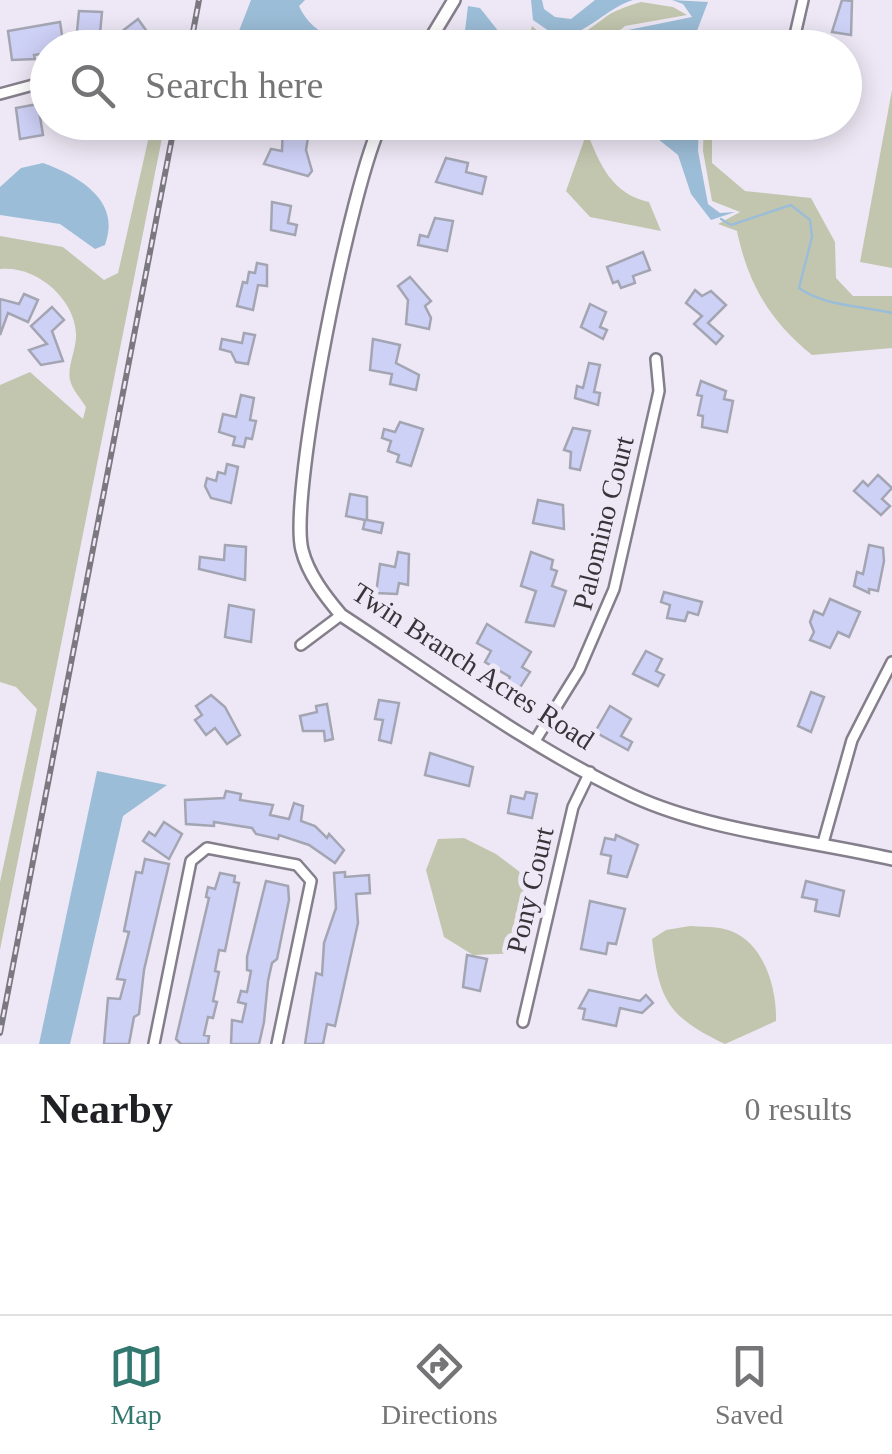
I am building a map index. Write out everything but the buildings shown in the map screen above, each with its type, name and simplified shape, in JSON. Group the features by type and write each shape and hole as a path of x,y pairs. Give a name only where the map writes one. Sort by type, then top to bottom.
{"street":[{"path":"436,30 454,0"},
{"path":"796,30 803,0"},
{"path":"0,94 30,86"},
{"name":"Twin Branch Acres Road","path":"373,140 349,228 301,482 302,550 320,589 340,616 535,741 635,797 726,824 892,859"},
{"name":"Palomino Court","path":"535,741 578,670 616,582 659,390 656,359"},
{"path":"301,645 340,616"},
{"path":"823,843 852,740 892,662"},
{"name":"Pony Court","path":"523,1022 572,807 590,772"},
{"path":"154,1044 190,861 206,848 297,865 311,880 277,1044"}],"green space":[{"path":"641,2 673,7 687,15 620,30 588,30 621,9"},
{"path":"892,90 892,268 860,262"},
{"path":"148,140 162,140 0,950 0,882 37,709 16,687 0,682 0,385 30,372 83,419 86,407 70,380 76,333 68,308 61,296 39,278 14,269 0,269 0,236 63,247 104,280 118,273"},
{"path":"584,140 590,140 617,185 649,202 661,231 590,217 566,191"},
{"path":"703,140 712,140 712,163 745,191 811,198 835,242 836,278 853,296 892,296 892,348 812,355 784,329 754,285 737,231 718,224 740,212 712,201"},
{"path":"464,838 496,854 529,879 531,912 523,953 473,955 444,937 426,870 438,839"},
{"path":"690,926 726,929 753,946 771,982 776,1021 725,1044 679,1015 663,992 652,939 666,930"}],"water":[{"path":"251,0 305,0 299,6 319,30 239,30"},
{"path":"531,0 542,0 544,9 555,17 571,19 595,0 633,0 581,30 547,30 533,20"},
{"path":"672,0 708,2 697,30 628,30 692,17 683,4"},
{"path":"468,6 480,8 497,30 465,30"},
{"path":"659,140 698,140 708,204 720,213 735,212 711,220 691,194 678,155"},
{"path":"43,163 94,192 108,215 105,245 95,249 60,224 0,215 0,187 21,168"},
{"path":"97,771 167,785 123,816 70,1044 39,1044"}],"waterway":[{"path":"721,219 731,225 791,205 810,220 812,237 799,288 832,302 892,313"}],"railway":[{"path":"193,30 199,0"},
{"path":"0,1033 172,140"}]}
